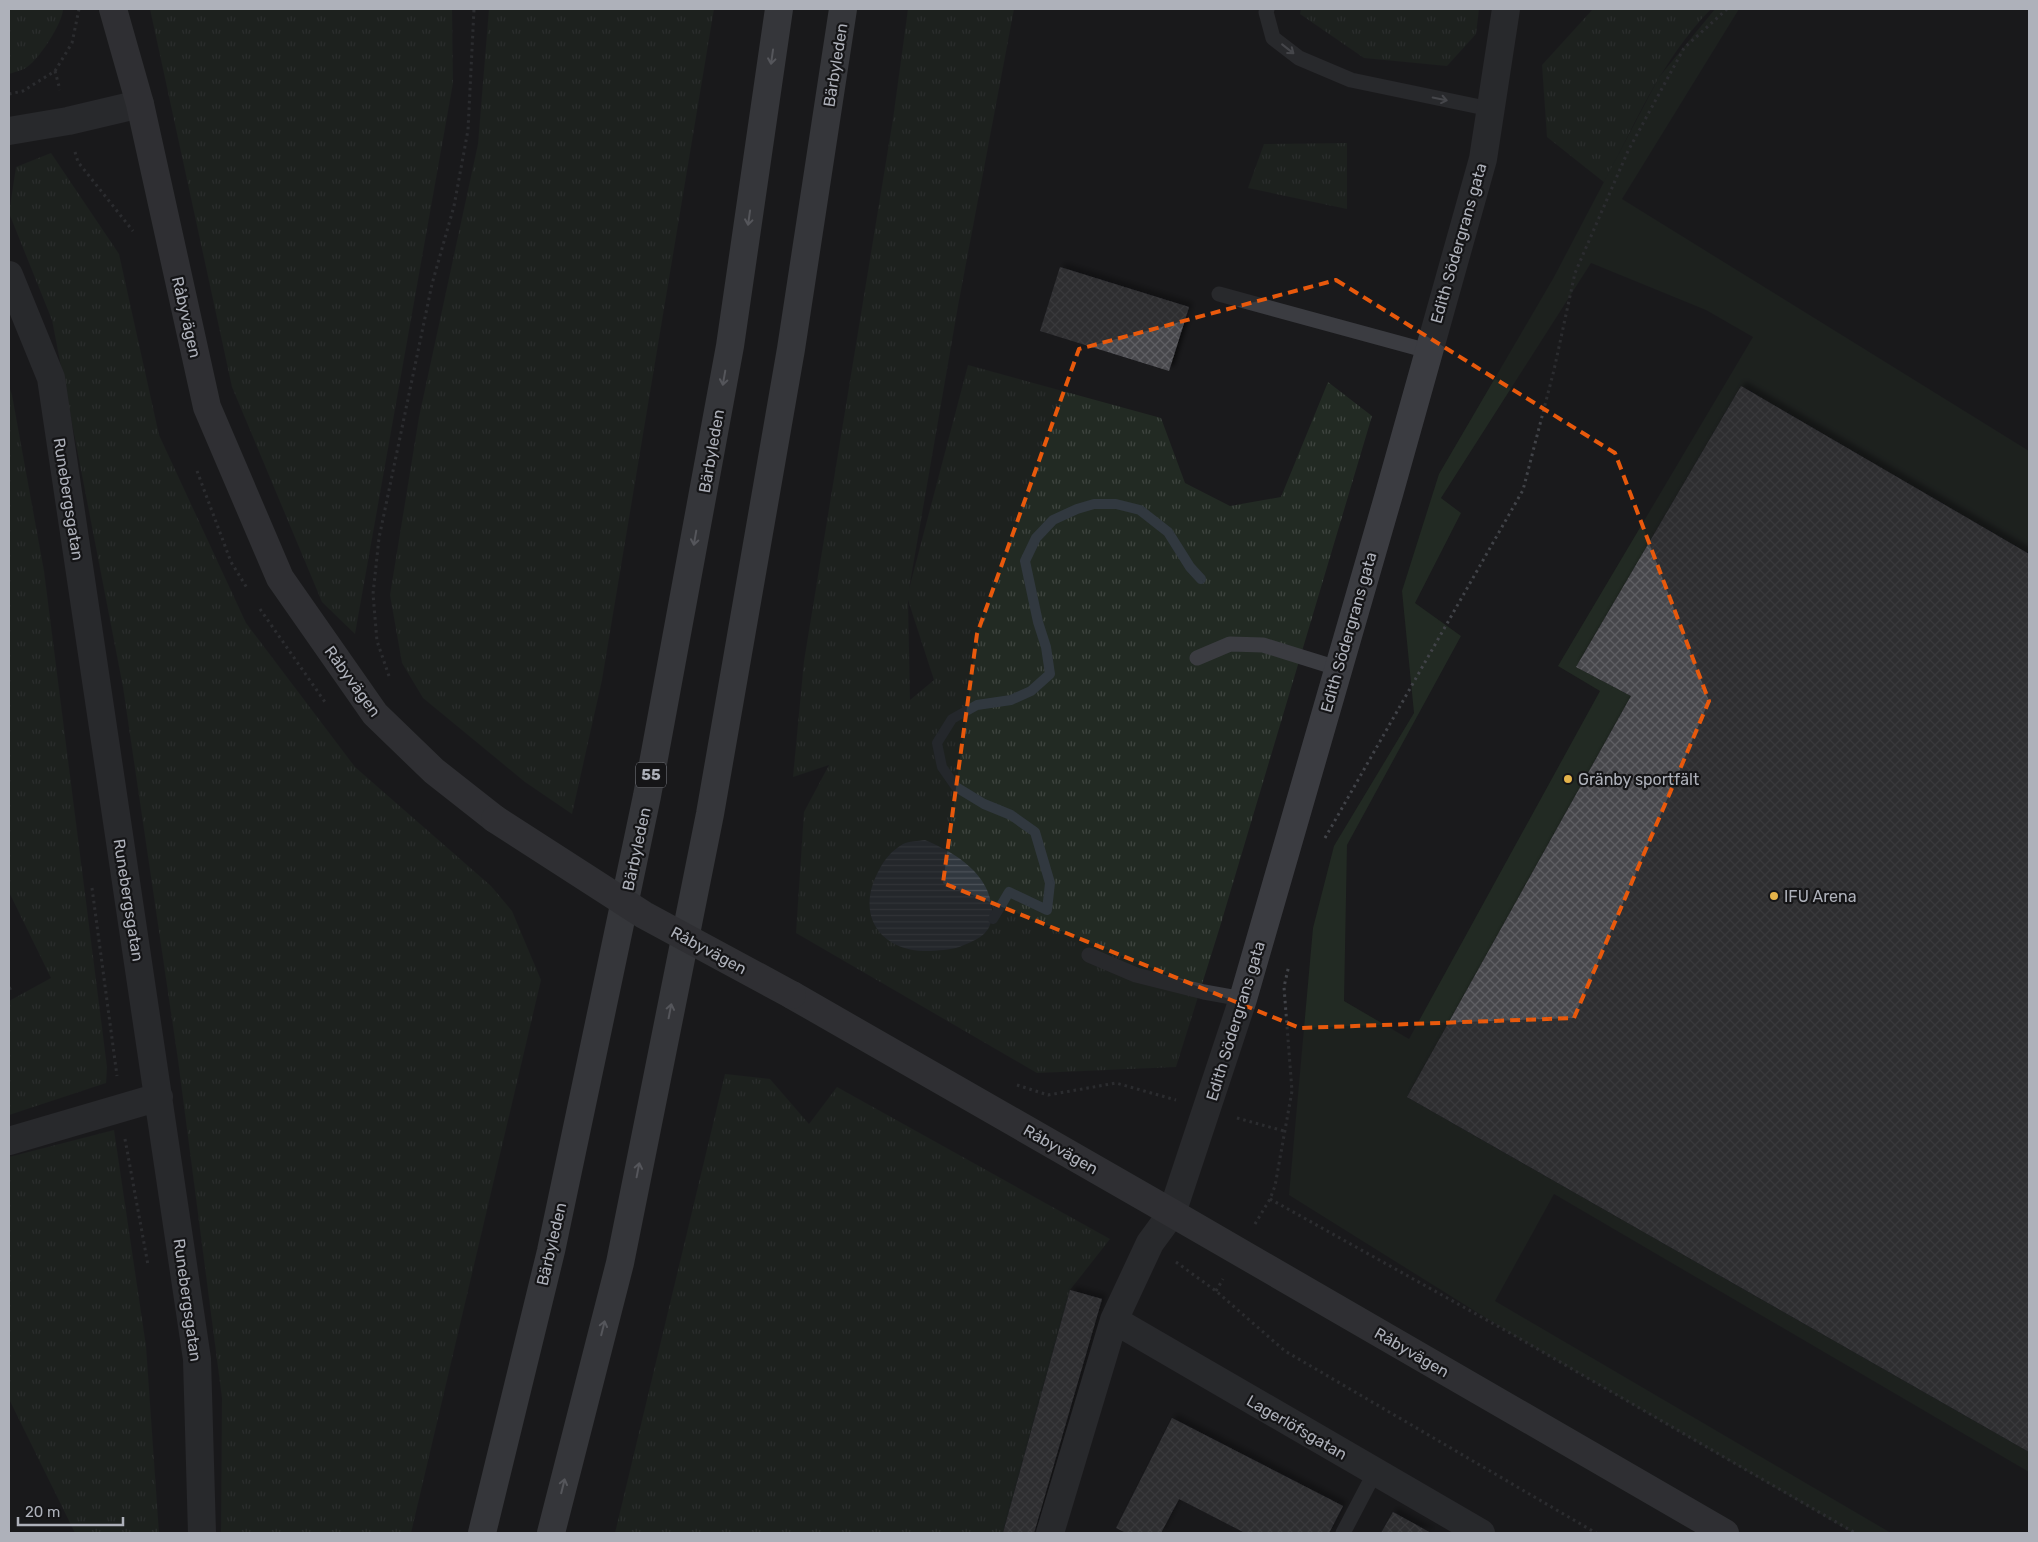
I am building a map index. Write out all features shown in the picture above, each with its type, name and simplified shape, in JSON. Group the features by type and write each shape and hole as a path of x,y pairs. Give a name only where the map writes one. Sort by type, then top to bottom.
{"main road":[{"name":"Råbyvägen","path":"113,9 140,104 206,407 280,578 375,714 434,771 495,819 540,850 644,915 792,995 1725,1533"},
{"name":"Bärbyleden","path":"482,1533 551,1251 648,796 730,346 779,9"},
{"name":"Bärbyleden","path":"551,1533 620,1263 710,814 791,348 843,9"}],"street":[{"name":"Edith Södergrans gata","path":"1150,1243 1172,1213 1207,1110 1242,999 1386,503 1483,159 1506,9"},
{"path":"9,131 68,121 140,104"},
{"name":"Runebergsgatan","path":"9,275 50,378 197,1359 202,1533"},
{"path":"9,1141 159,1097"},
{"path":"1058,1530 1114,1320 1150,1243"},
{"name":"Lagerlöfsgatan","path":"1114,1320 1481,1533"}],"lane":[{"path":"1267,9 1266,12 1273,38 1299,58 1351,80 1490,109"},
{"path":"1219,294 1428,351"},
{"path":"1197,658 1230,644 1263,645 1337,668"},
{"path":"1089,955 1136,975 1204,992 1242,999"},
{"path":"1343,1533 1375,1472"}],"path":[{"path":"54,71 72,43 79,9"},
{"path":"390,676 377,641 374,604 379,538 432,284 454,206 468,130 474,9"},
{"path":"1320,845 1523,490 1554,370 1575,273 1628,151 1684,48 1727,9"},
{"path":"1216,1291 1270,1199 1275,1186 1292,1091 1284,987 1290,958"},
{"path":"1013,1083 1048,1095 1116,1083 1284,1131"},
{"path":"1270,1199 1502,1328 1855,1533"},
{"path":"1150,1243 1216,1291 1285,1351 1596,1533"}],"highlighted area":[{"path":"1336,280 1615,453 1709,701 1574,1018 1300,1028 943,883 977,634 1079,349"}],"green space":[{"path":"9,9 63,9 54,33 36,59 24,69 9,74"},
{"path":"150,9 452,9 453,83 355,634 322,602 232,387"},
{"path":"489,9 714,9 602,680 572,814 525,782 423,698 402,663 390,595 419,417 478,144"},
{"path":"908,9 1014,9 958,306 909,589 968,365 1161,418 1185,483 1230,506 1281,497 1328,382 1372,416 1219,930 1176,1067 1037,1073 796,933 804,812 829,765 793,777 804,661 893,119","holes":["908,600 934,680 910,700"]},
{"path":"1301,9 1479,9 1476,34 1447,66 1364,58 1300,14"},
{"path":"1593,9 1711,9 1678,48 1651,91 1605,183 1547,137 1542,65"},
{"name":"Gränby sportfält","path":"1715,9 1739,9 1622,199 2029,451 2029,554 1741,386 1576,667 1631,696 1407,1097 2029,1452 2029,1472 1554,1194 1495,1301 1891,1533 1853,1533 1510,1333 1289,1195 1313,928 1334,846 1414,713 1402,591 1439,474 1554,277 1659,77","holes":["1591,263 1706,310 1753,337 1558,666 1600,691 1409,1039 1344,1001 1347,845 1461,636 1415,603 1461,513 1441,498"]},
{"path":"1347,143 1347,209 1248,188 1264,144"},
{"path":"51,153 119,254 159,435 246,623 355,767 491,886 512,911 541,980 411,1533 221,1533 222,1398 178,1060 123,687 52,320 9,213 16,167"},
{"path":"9,386 44,571 107,1067 106,1083 9,1115 9,1001 51,978 9,892"},
{"path":"725,1074 770,1079 809,1124 837,1087 1110,1239 1070,1290 1003,1533 615,1533"},
{"path":"114,1130 146,1346 159,1533 75,1533 9,1399 9,1157"}],"shaded area":[{"path":"925,840 948,851 969,866 978,875 990,897 992,918 985,933 976,940 948,950 913,950 898,946 877,929 871,917 872,888 885,860 903,844"}],"building":[{"path":"1060,267 1189,307 1169,371 1040,331"},
{"name":"IFU Arena","path":"1741,386 2029,554 2029,1452 1407,1097 1631,696 1576,667"},
{"path":"1070,1290 1102,1299 1034,1533 1003,1533"},
{"path":"1172,1418 1343,1506 1329,1533 1245,1533 1179,1499 1161,1533 1126,1533 1116,1528"},
{"path":"1393,1512 1431,1533 1381,1533"}],"waterway":[{"path":"993,919 1009,892 1047,910 1050,883 1035,832 1011,815 984,804 956,787 942,767 937,743 952,719 977,705 1011,700 1031,691 1050,674 1046,647 1038,622 1025,561 1036,538 1053,520 1077,509 1094,504 1116,504 1140,510 1168,532 1190,567 1201,579"}],"place":[{"name":"Gränby sportfält","path":"1568,779"},
{"name":"IFU Arena","path":"1774,896"}]}
